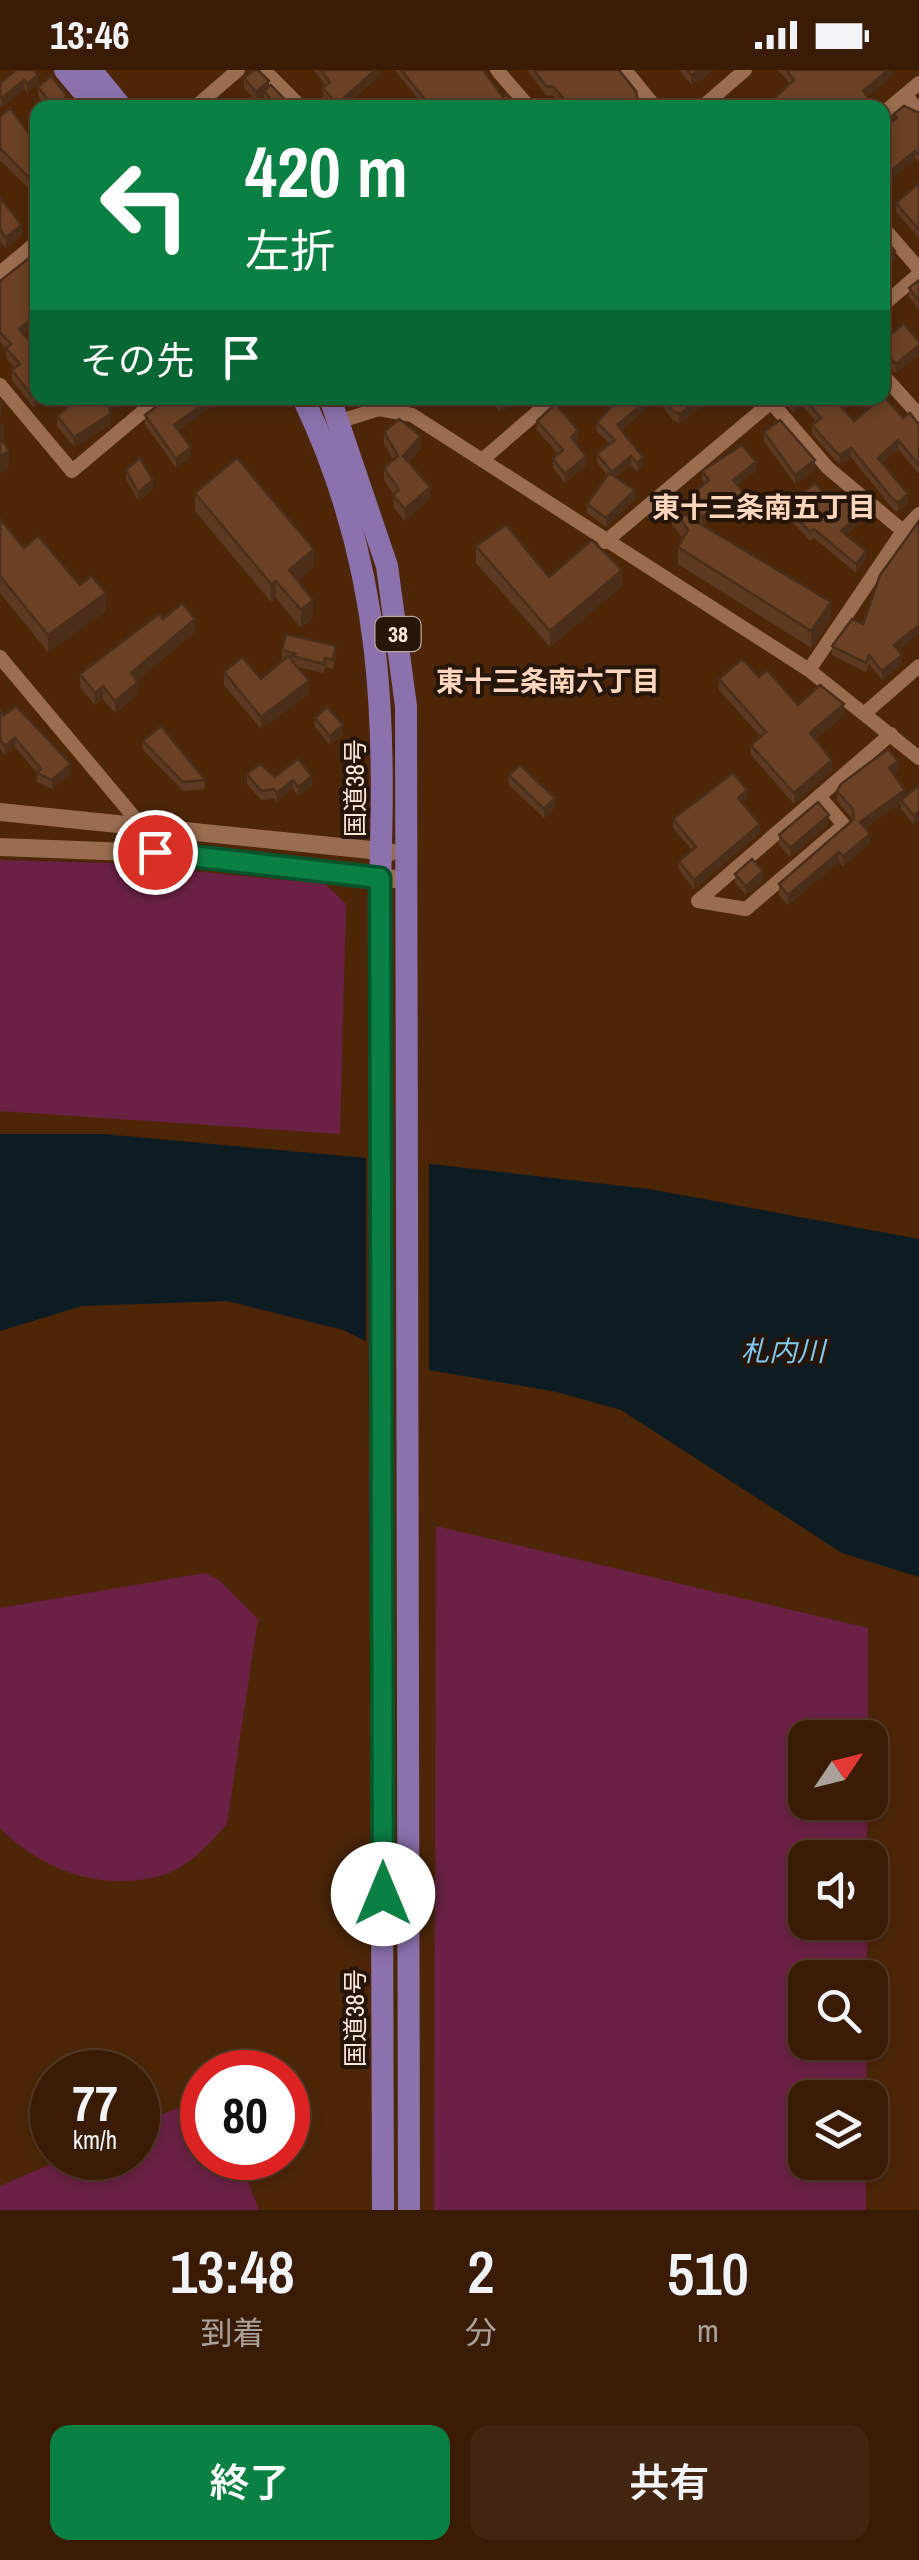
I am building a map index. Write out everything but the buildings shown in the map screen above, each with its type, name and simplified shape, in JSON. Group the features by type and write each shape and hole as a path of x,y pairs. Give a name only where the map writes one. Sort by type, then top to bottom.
{"highway":[{"path":"65,70 90,100"},
{"path":"90,70 115,100"},
{"name":"国道38号","path":"310,405 330,425"},
{"name":"国道38号","path":"330,405 330,425 346,509 368,598 383,709 394,853 404,880 409,2210"},
{"name":"国道38号","path":"384,2210 380,878 394,853"}],"street":[{"path":"203,100 238,70"},
{"path":"264,70 294,100"},
{"path":"497,70 523,100"},
{"path":"625,70 649,100"},
{"path":"710,100 745,70"},
{"path":"890,107 919,83"},
{"path":"905,95 919,111"},
{"path":"890,236 919,271 890,298"},
{"path":"0,273 30,248"},
{"path":"890,383 919,415"},
{"path":"0,385 72,471 152,405"},
{"path":"482,460 546,405"},
{"path":"605,542 768,405"},
{"path":"778,405 828,468 903,530"},
{"path":"330,425 379,408 412,414 809,670 919,758"},
{"path":"809,670 903,530 919,514"},
{"path":"0,657 139,823 155,852"},
{"path":"865,712 919,666"},
{"path":"819,796 844,825 746,908 698,901 819,796 891,734"},
{"path":"0,812 139,823 394,853"},
{"path":"0,847 155,852 404,880"}],"shaded area":[{"path":"0,860 110,863 325,884 346,904 340,1134 0,1111"},
{"path":"436,1526 868,1628 868,1720 788,1720 788,1820 867,1820 867,1840 788,1840 788,1940 867,1940 867,1960 788,1960 788,2060 867,2060 866,2080 788,2080 788,2180 866,2180 866,2210 434,2210"},
{"path":"205,1573 219,1580 258,1619 227,1824 184,1865 143,1880 98,1880 55,1867 35,1856 0,1828 0,1608"},
{"path":"180,2107 180,2180 247,2180 259,2210 0,2210 0,2186 30,2173 30,2180 160,2180 160,2115"}],"water":[{"name":"札内川","path":"0,1134 103,1134 422,1163 649,1189 919,1239 919,1577 842,1553 621,1410 557,1392 423,1369 343,1330 227,1301 82,1306 0,1331"}],"pier":[{"path":"366,1153 429,1159 429,1375 366,1347"}],"district":[{"name":"東十三条南五丁目","path":"764,507"},
{"name":"東十三条南六丁目","path":"548,681"}],"route":[{"path":"155,852 380,878 383,1894"}]}
